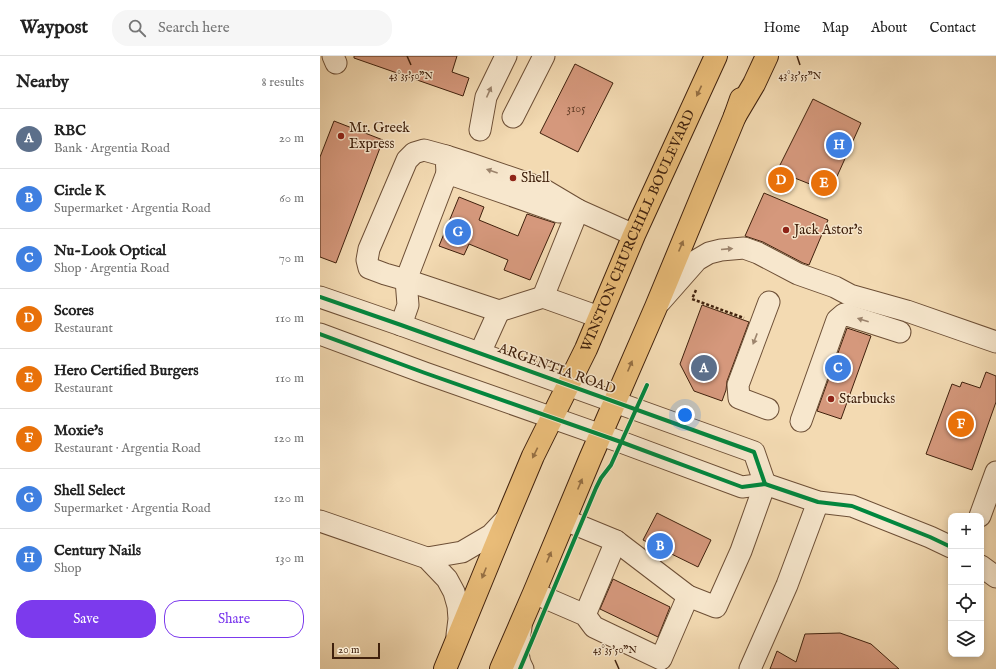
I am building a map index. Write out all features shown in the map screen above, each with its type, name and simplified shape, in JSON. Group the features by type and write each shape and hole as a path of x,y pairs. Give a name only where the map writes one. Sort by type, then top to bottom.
{"main road":[{"name":"WINSTON CHURCHILL BOULEVARD","path":"445,669 533,456 586,349 634,235 716,56"},
{"path":"501,669 522,623 590,458 656,307 735,116 756,56"},
{"path":"735,116 754,84 767,56"}],"street":[{"path":"480,130 486,97 506,56"},
{"path":"513,117 544,56"},
{"path":"599,317 543,297 499,311 369,268 366,260 369,249 407,160 414,153 424,150 446,165 559,212 578,210 634,235"},
{"path":"401,325 408,305 406,280 446,165"},
{"path":"543,297 578,210"},
{"path":"656,307 697,260 709,253 721,250 744,248 758,253 798,274 835,287 850,295 907,311 996,342"},
{"name":"ARGENTIA ROAD","path":"320,297 754,452 765,484"},
{"path":"768,302 738,385 739,398 768,409"},
{"path":"480,353 499,311"},
{"path":"801,421 838,320 844,314 900,332"},
{"path":"320,334 742,487 765,484 818,502 852,506 948,546"},
{"path":"981,513 996,472"},
{"path":"565,520 616,541 688,596 716,607 741,551 765,484"},
{"path":"750,669 787,585 818,502"},
{"path":"427,558 462,552 491,535 507,518"},
{"path":"320,520 427,558 447,579 454,592 458,606 459,619 457,639"},
{"path":"585,615 616,541"},
{"path":"984,568 996,577"},
{"path":"534,593 585,615 594,627 661,659 688,596"},
{"path":"522,623 518,649 521,666 523,669"}],"path":[{"path":"698,287 692,299 750,320"}],"building":[{"path":"354,56 457,56 452,72 469,78 463,96 354,58"},
{"path":"575,64 613,83 578,152 540,133"},
{"path":"813,99 861,123 830,192 777,171"},
{"path":"334,121 383,140 336,263 320,257 320,157"},
{"name":"Jack Astor's","path":"764,193 828,220 809,265 763,242 745,236"},
{"name":"Shell","path":"459,197 484,207 479,220 518,236 527,214 555,223 530,280 504,270 508,260 469,244 464,255 439,246"},
{"path":"702,305 749,322 727,381 726,390 722,401 694,391 680,364"},
{"path":"847,328 871,336 841,419 817,411"},
{"path":"986,372 996,376 996,402 972,470 926,454 952,384 960,387 962,382 980,388"},
{"path":"657,513 711,540 698,567 643,540"},
{"path":"613,579 670,607 658,637 600,609"},
{"path":"840,633 871,644 899,669 770,669 777,651 796,662 805,634"}],"cycle path":[{"path":"320,297 754,452 765,484"},
{"path":"320,334 742,487 765,484 818,502 852,506 948,546"},
{"path":"520,669 596,488 601,478 611,465 647,385"}],"place":[{"name":"Mr. Greek Express","path":"341,136"},
{"name":"Century Nails","path":"839,145"},
{"name":"Shell","path":"513,178"},
{"name":"Scores","path":"781,180"},
{"name":"Hero Certified Burgers","path":"824,183"},
{"name":"Jack Astor's","path":"786,230"},
{"name":"Shell Select","path":"458,232"},
{"name":"RBC","path":"704,368"},
{"name":"Nu-Look Optical","path":"838,368"},
{"name":"Starbucks","path":"831,399"},
{"name":"Moxie's","path":"961,424"},
{"name":"Circle K","path":"660,546"}]}
